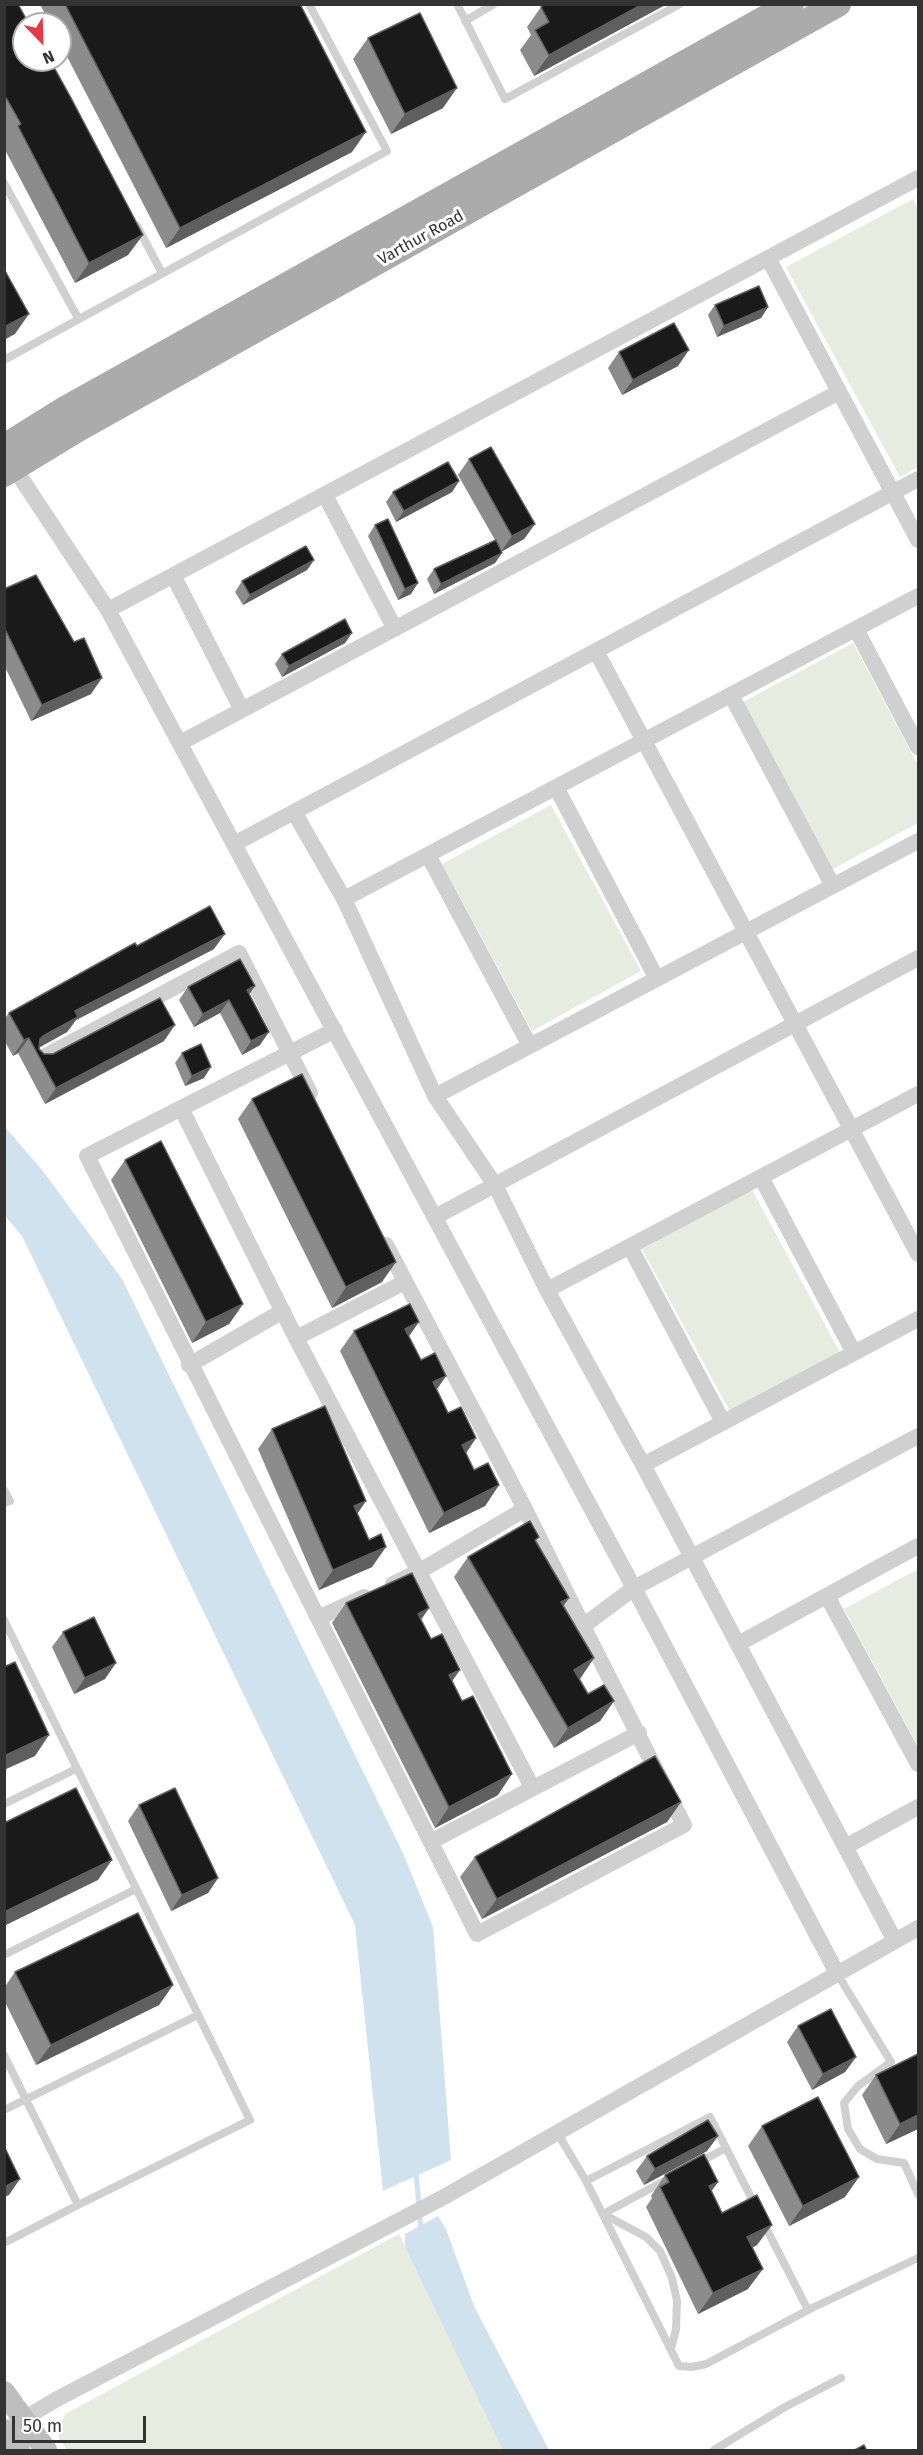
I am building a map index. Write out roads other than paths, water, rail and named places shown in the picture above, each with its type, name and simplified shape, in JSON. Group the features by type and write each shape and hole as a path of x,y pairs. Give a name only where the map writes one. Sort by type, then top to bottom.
{"main road":[{"name":"Varthur Road","path":"7,460 65,409 791,4"},
{"name":"Varthur Road","path":"7,460 78,429 838,4"}],"street":[{"path":"108,610 918,178"},
{"path":"768,258 918,540"},
{"path":"180,744 839,392"},
{"path":"7,460 108,610 634,1588 838,1975"},
{"path":"234,844 918,479"},
{"path":"325,495 395,629"},
{"path":"173,575 242,710"},
{"path":"344,899 918,596"},
{"path":"856,629 918,747"},
{"path":"596,651 918,1254"},
{"path":"731,695 833,886"},
{"path":"556,787 657,979"},
{"path":"294,812 344,899 435,1096 495,1185 547,1290 643,1465 895,1941"},
{"path":"435,1096 918,841"},
{"path":"428,855 530,1046"},
{"path":"38,1059 239,953 317,1106"},
{"path":"435,1217 918,958"},
{"path":"335,1030 182,1110 87,1156 189,1365 432,1841 477,1934 684,1826 525,1509 379,1230"},
{"path":"547,1290 918,1094"},
{"path":"182,1110 296,1338 532,1786"},
{"path":"761,1178 854,1353"},
{"path":"630,1246 723,1422"},
{"path":"296,1338 405,1282"},
{"path":"189,1365 283,1311"},
{"path":"643,1465 918,1319"},
{"path":"583,1626 634,1588 918,1436"},
{"path":"318,1618 420,1571 525,1509"},
{"path":"738,1644 918,1546"},
{"path":"827,1596 918,1764"},
{"path":"432,1841 532,1786 639,1733"},
{"path":"845,1847 918,1807"},
{"path":"11,2426 57,2399 444,2197 918,1928"},
{"path":"4,2392 19,2451"},
{"path":"11,2426 46,2451"}],"lane":[{"path":"4,360 387,151 309,4"},
{"path":"457,4 505,99 680,4"},
{"path":"465,21 494,4"},
{"path":"4,183 78,318"},
{"path":"135,222 162,273"},
{"path":"4,1490 10,1501 4,1503"},
{"path":"4,1620 250,2120 4,2243"},
{"path":"4,1804 76,1769"},
{"path":"4,1955 136,1889"},
{"path":"838,1975 891,2062 858,2086 844,2103 848,2129 860,2150 877,2159 904,2163 918,2194"},
{"path":"4,2110 198,2015"},
{"path":"4,2055 78,2205"},
{"path":"586,2181 710,2117 807,2310"},
{"path":"558,2133 586,2181 679,2366 692,2367 706,2364 807,2310 918,2258"},
{"path":"685,2170 726,2148"},
{"path":"603,2214 675,2175"},
{"path":"603,2214 646,2237 660,2250 672,2278 677,2301 676,2330 671,2349"},
{"path":"714,2451 785,2407 841,2378"}],"water":[{"path":"5,1127 43,1171 122,1279 403,1853 433,1927 451,2160 383,2191 355,1925 22,1236 5,1216"},
{"path":"438,2216 446,2229 474,2306 549,2450 503,2450 423,2284 405,2246 405,2234"}],"waterway":[{"path":"416,2172 421,2231"}]}
